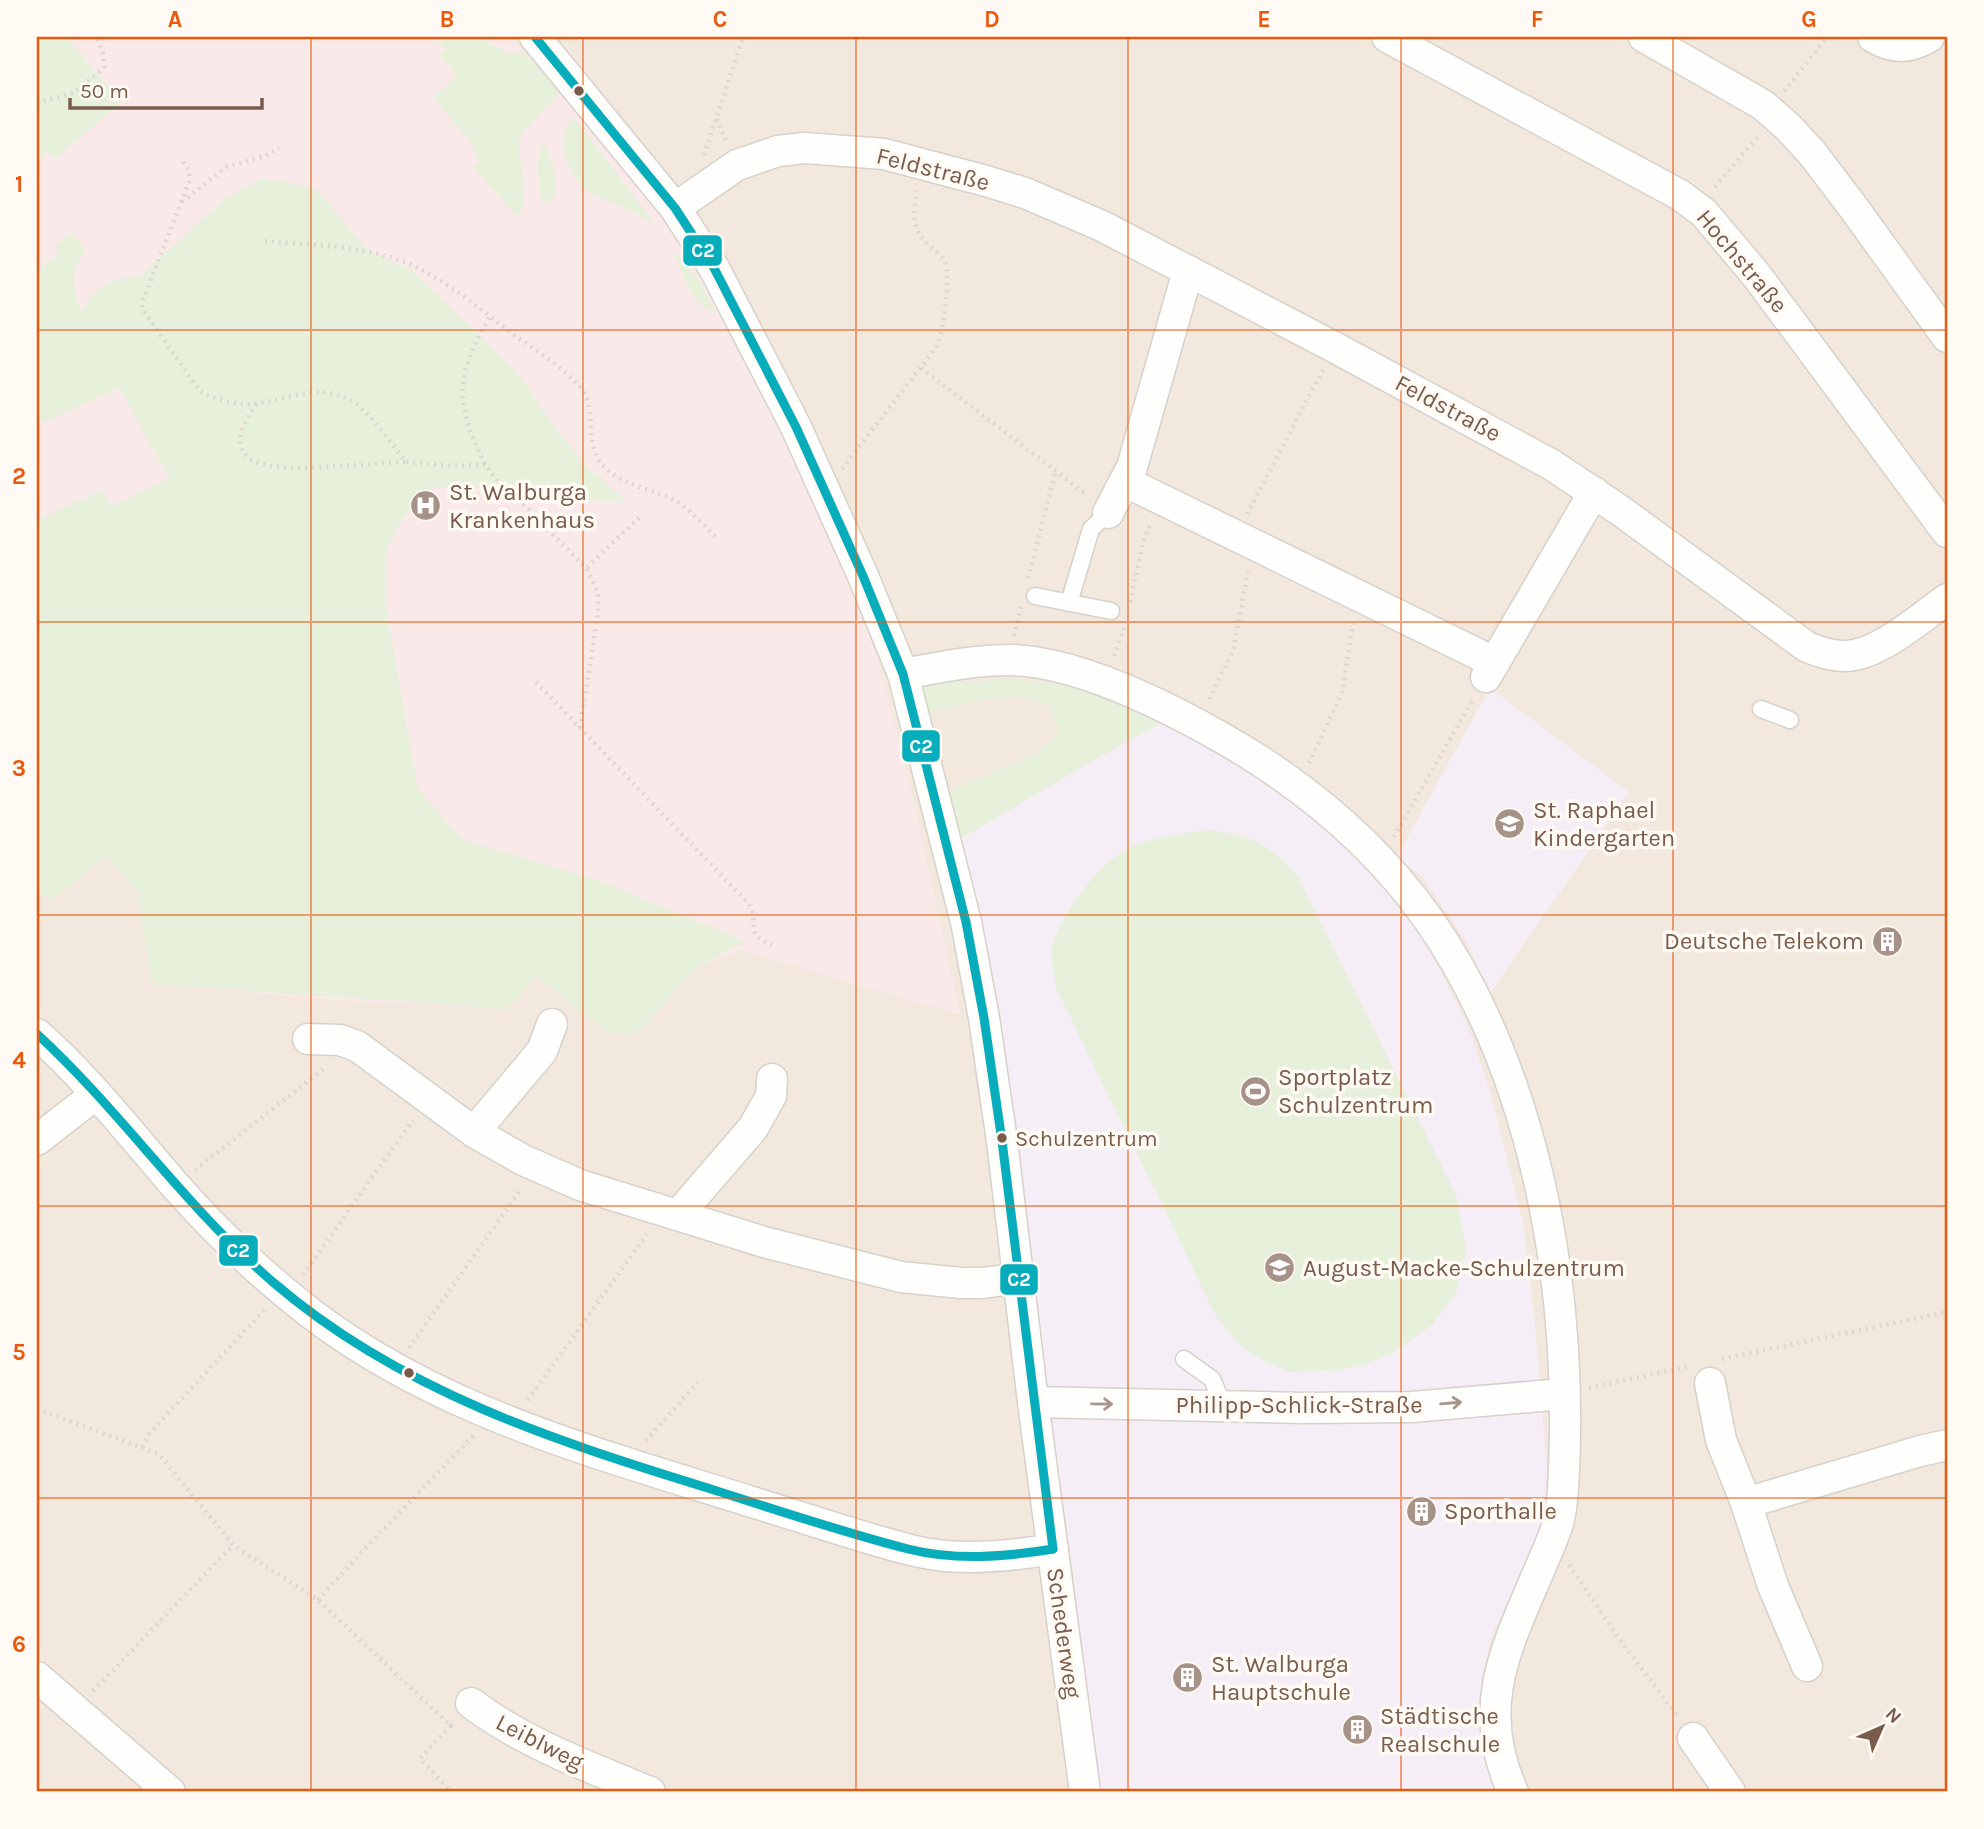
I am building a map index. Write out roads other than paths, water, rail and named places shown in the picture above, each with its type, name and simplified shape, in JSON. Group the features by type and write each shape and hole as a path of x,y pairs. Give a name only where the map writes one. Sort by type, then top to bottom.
{"street":[{"name":"Schederweg","path":"535,37 675,208 714,268 796,426 863,576 902,674 966,922 986,1031 1085,1792"},
{"name":"Hochstraße","path":"1387,37 1698,207 1757,276 1947,533"},
{"path":"1644,37 1777,107 1947,337"},
{"path":"1873,37 1898,47 1917,44 1929,37"},
{"name":"Feldstraße","path":"675,208 725,171 756,157 778,151 828,149 884,155 986,181 1055,205 1188,271 1518,446 1594,492 1807,647 1830,655 1851,656 1877,647 1947,599"},
{"path":"1108,513 1132,467 1188,271"},
{"path":"1126,482 1364,598 1490,669 1594,492"},
{"path":"902,674 954,665 1009,660 1035,663 1074,672 1174,711 1245,751 1298,786 1380,861 1428,919 1453,960 1485,1020 1530,1139 1547,1219 1562,1348 1560,1515 1552,1541 1503,1656 1496,1702 1497,1745 1513,1792"},
{"path":"474,1132 536,1060 547,1043 552,1024"},
{"path":"37,1034 96,1094 176,1185 285,1293 320,1321 386,1364 493,1416 627,1463 911,1550 944,1556 976,1557 1016,1555 1053,1549"},
{"path":"308,1039 340,1040 357,1046 474,1132 537,1167 580,1185 764,1242 901,1277 961,1283 1019,1278"},
{"path":"670,1213 753,1128 771,1096 772,1079"},
{"path":"37,1140 96,1094"},
{"path":"1708,1369 1721,1440 1746,1503 1773,1586 1807,1666"},
{"name":"Philipp-Schlick-Straße","path":"1033,1402 1302,1408 1412,1406 1563,1394"},
{"path":"1746,1503 1920,1451 1947,1446"},
{"path":"37,1677 170,1792"},
{"name":"Leiblweg","path":"471,1703 488,1716 529,1738 650,1792"},
{"path":"1693,1738 1730,1792"}],"lane":[{"path":"1069,603 1091,529 1108,513"},
{"path":"1028,591 1069,603 1119,612"},
{"path":"1762,709 1790,720"},
{"path":"1185,1359 1212,1379 1224,1407"}],"place":[{"name":"St. Walburga Krankenhaus","path":"426,506"},
{"name":"St. Raphael Kindergarten","path":"1510,824"},
{"name":"Deutsche Telekom","path":"1887,941"},
{"name":"Sportplatz Schulzentrum","path":"1255,1091"},
{"name":"Schulzentrum","path":"1002,1138"},
{"name":"August-Macke-Schulzentrum","path":"1280,1268"},
{"name":"Sporthalle","path":"1421,1511"},
{"name":"St. Walburga Hauptschule","path":"1188,1678"},
{"name":"Städtische Realschule","path":"1357,1730"}]}
